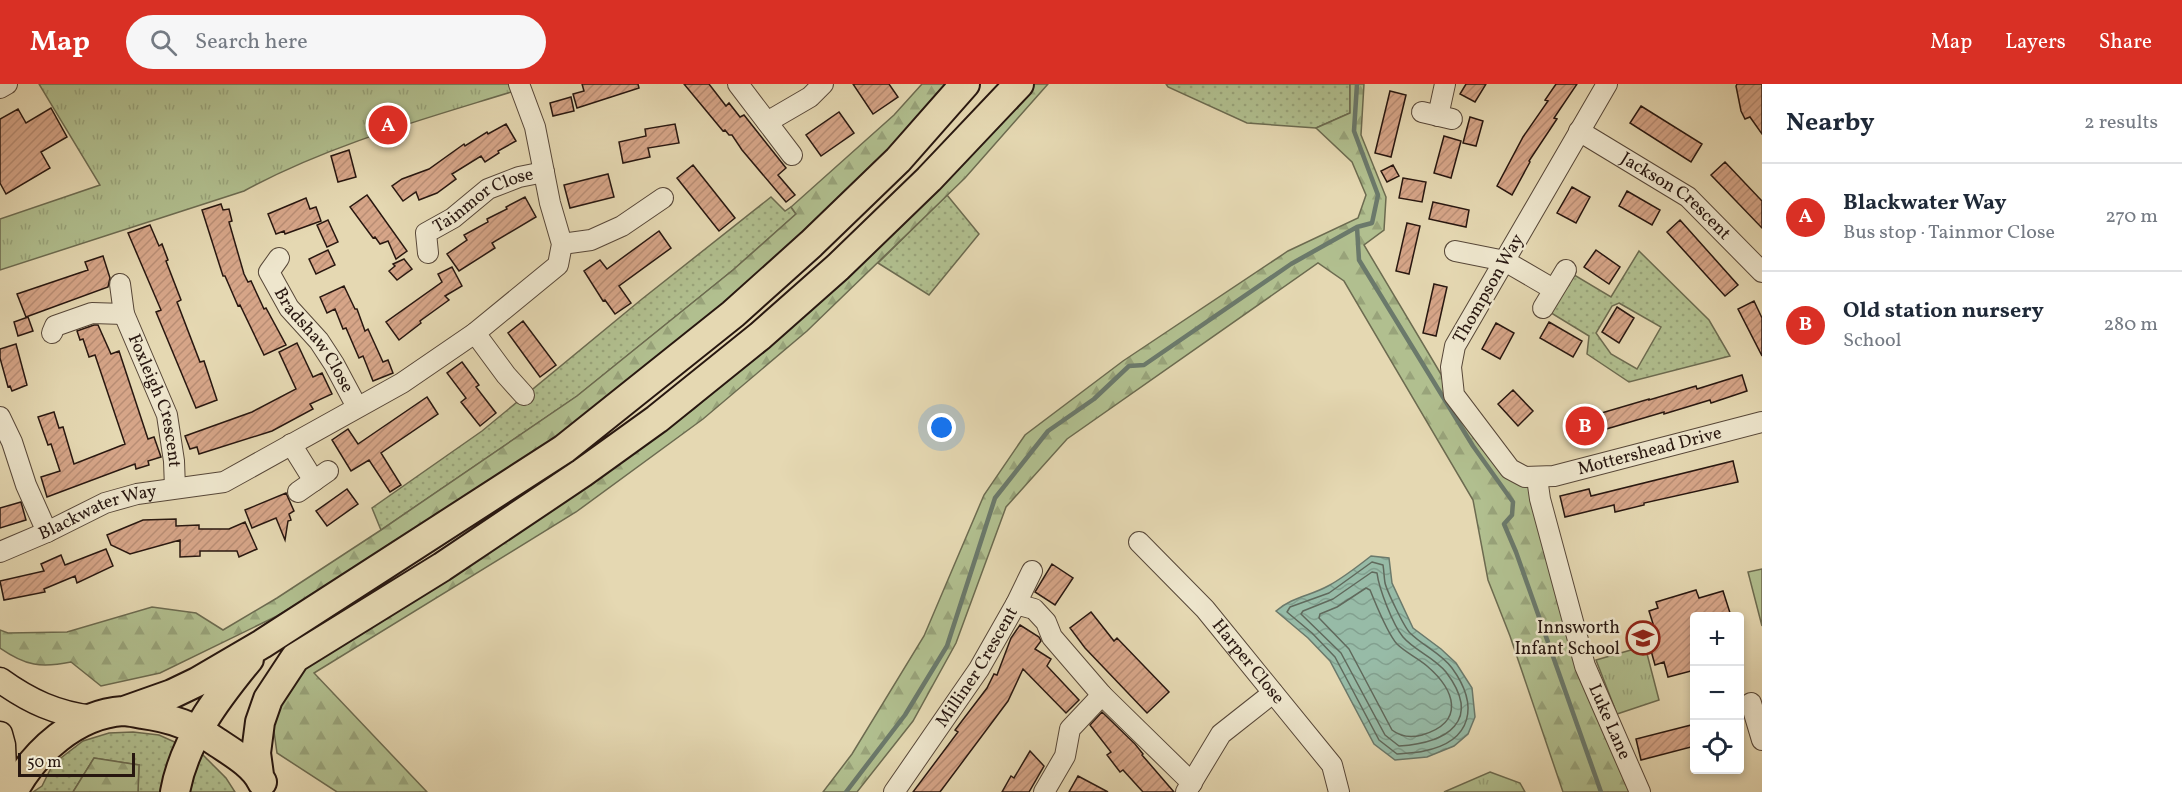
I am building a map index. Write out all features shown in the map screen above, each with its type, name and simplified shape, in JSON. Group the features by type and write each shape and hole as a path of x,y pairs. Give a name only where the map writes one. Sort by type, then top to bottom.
{"highway":[{"path":"13,792 33,761 63,734 93,718 124,711 172,694 197,682 262,644 564,449 733,314 812,244 898,160 965,84"},
{"path":"265,788 256,753 260,722 268,699 295,658 442,567 582,473 657,419 760,336 838,267 929,179 1019,84"},
{"path":"175,792 186,756 215,700 262,644"},
{"path":"124,711 165,717 199,730 240,758 265,788"}],"main road":[{"path":"0,680 26,698 47,708 70,715 93,718"},
{"path":"0,734 3,745 5,792"}],"street":[{"path":"0,88 7,84"},
{"path":"738,84 792,155"},
{"path":"767,122 810,97 824,84"},
{"path":"1437,116 1445,84"},
{"name":"Thompson Way","path":"1537,478 1525,477 1510,469 1454,396 1451,367 1455,346 1607,84"},
{"path":"524,86 562,244 591,240 622,226 638,204 663,198"},
{"name":"Jackson Crescent","path":"1579,131 1688,197 1762,272"},
{"name":"Tainmor Close","path":"428,253 418,228 453,218 488,189 519,177 543,172"},
{"name":"Blackwater Way","path":"0,552 105,503 137,494 224,482 402,383 475,333 558,265 562,244"},
{"path":"1455,251 1505,261 1553,289"},
{"name":"Bradshaw Close","path":"267,264 289,308 319,341 357,407"},
{"path":"1543,308 1566,270"},
{"name":"Foxleigh Crescent","path":"120,284 124,314 167,415 174,461 175,488"},
{"name":"Foxleigh Crescent","path":"52,333 55,326 92,313 124,314"},
{"path":"475,333 499,381 524,396"},
{"path":"0,417 12,442 26,485 46,532"},
{"name":"Mottershead Drive","path":"1537,478 1554,476 1762,422"},
{"path":"291,444 314,482"},
{"name":"Luke Lane","path":"1537,478 1540,499 1585,666 1640,792"},
{"name":"Harper Close","path":"1139,542 1205,609 1332,765 1339,792"},
{"path":"1016,604 1032,571"},
{"name":"Milliner Crescent","path":"894,792 979,669 1016,604 1034,609 1046,622 1052,637 1102,695 1189,788"},
{"path":"1189,788 1221,734 1273,693"},
{"path":"1044,792 1065,756 1070,729 1102,695"},
{"path":"1751,703 1762,740"}],"green space":[{"path":"39,84 519,84 521,89 380,133 310,159 244,191 0,270 0,219 100,185"},
{"path":"922,84 952,84 801,241 548,445 390,548 277,616 160,673 101,686 71,662 51,665 34,664 18,659 0,648 0,630 8,633 67,632 152,607 196,613 223,630 277,598 577,396 733,270 796,214 791,207 894,115"},
{"path":"1032,84 1048,84 965,178 807,331 703,419 576,512 314,673 427,792 337,792 277,753 272,717 304,664 571,497 694,409 834,287"},
{"path":"1166,84 1350,84 1350,113 1316,128 1247,123 1168,87"},
{"path":"1350,84 1364,84 1361,135 1386,197 1384,230 1364,245 1454,396 1510,469 1537,478 1564,588 1640,792 1563,792 1510,636 1488,580 1473,500 1344,281 1318,263 1067,439 1006,507 956,643 913,721 857,792 823,792 852,754 924,636 984,495 1025,435 1123,361 1288,251 1358,218 1366,195 1352,162 1316,128 1350,113"},
{"path":"947,195 979,234 929,295 878,263"},
{"path":"771,197 785,211 791,207 796,214 733,270 577,396 381,530 372,508 482,431 642,299"},
{"path":"1639,251 1709,320 1730,356 1629,382 1587,354 1589,336 1543,308 1566,270 1611,297","holes":["1619,303 1661,327 1637,369 1611,354 1596,333 1612,306"]},
{"path":"1762,569 1762,626 1748,572"},
{"path":"1645,646 1659,700 1617,714 1596,660"},
{"path":"133,732 159,735 179,744 165,792 138,792 139,765 94,758 73,792 33,792 42,786 53,764 83,741 109,733"},
{"path":"200,752 226,778 235,792 186,792"},
{"path":"94,758 139,765 138,792 73,792"},
{"path":"1490,772 1520,783 1525,792 1444,792"}],"water":[{"path":"1371,556 1389,558 1392,583 1413,628 1456,663 1472,688 1475,717 1468,734 1454,746 1427,757 1395,760 1374,744 1330,661 1308,638 1276,611 1288,603 1334,583"}],"building":[{"path":"582,84 638,84 639,88 577,108 573,94 584,91"},
{"path":"684,84 709,84 726,106 729,103 740,117 744,115 786,168 778,175 795,195 786,202 732,135 723,131"},
{"path":"853,84 889,84 898,97 873,114"},
{"path":"1466,84 1486,84 1475,102 1460,94"},
{"path":"1556,84 1577,84 1554,118 1557,119 1529,161 1512,195 1497,186 1523,137 1548,101 1545,100"},
{"path":"1737,84 1762,84 1762,134 1750,117 1745,119 1741,111"},
{"path":"1390,91 1406,95 1391,157 1375,153"},
{"path":"571,97 574,111 553,116 550,103"},
{"path":"1641,106 1702,144 1691,162 1630,123"},
{"path":"51,108 67,137 41,152 50,168 6,194 0,183 0,119 18,109 26,123"},
{"path":"839,112 854,133 821,156 806,135"},
{"path":"1470,117 1483,121 1476,146 1463,143"},
{"path":"506,124 516,141 498,151 499,153 485,162 481,156 452,174 456,179 437,193 419,200 416,192 403,201 392,186 402,179 429,169 464,144 465,146 487,132 488,134"},
{"path":"675,124 679,143 648,148 650,157 623,163 619,142 646,136 645,129"},
{"path":"1444,136 1461,141 1451,178 1434,173"},
{"path":"349,150 356,177 338,182 331,156"},
{"path":"1725,162 1762,201 1762,228 1711,175"},
{"path":"693,165 735,218 719,231 677,178"},
{"path":"1393,165 1399,176 1387,182 1381,171"},
{"path":"608,174 614,197 570,208 564,185"},
{"path":"1403,178 1426,182 1422,202 1399,198"},
{"path":"1572,187 1590,197 1576,223 1557,213"},
{"path":"1627,191 1660,210 1652,225 1619,206"},
{"path":"367,195 407,251 396,259 388,241 380,244 375,237 373,238 350,207"},
{"path":"525,197 536,217 492,243 495,248 459,271 447,254 467,240 464,235"},
{"path":"306,198 310,209 316,207 321,221 285,234 284,231 276,234 268,214"},
{"path":"1433,202 1469,210 1466,227 1429,219"},
{"path":"221,204 223,210 229,209 232,221 229,222 244,274 248,282 251,281 264,309 266,308 286,345 264,355 223,276 202,210"},
{"path":"328,220 338,242 327,247 317,225"},
{"path":"1680,220 1738,285 1725,296 1667,232"},
{"path":"1407,223 1420,226 1409,274 1396,271"},
{"path":"150,225 159,246 162,244 181,300 177,302 200,362 204,361 217,400 196,408 156,312 161,310 128,233"},
{"path":"659,231 671,248 619,286 631,303 615,314 605,300 603,301 584,271 600,260 607,269"},
{"path":"328,250 335,265 316,274 309,259"},
{"path":"1596,250 1620,267 1609,284 1584,267"},
{"path":"103,256 110,278 108,287 26,317 17,294 88,270 85,262"},
{"path":"404,259 412,269 397,280 389,271 395,266 393,264"},
{"path":"452,267 462,286 445,296 449,300 399,340 386,322 442,282 438,274"},
{"path":"1434,284 1447,287 1436,336 1423,333"},
{"path":"344,286 357,309 365,331 368,329 383,362 388,360 393,373 373,381 363,356 359,358 335,309 327,313 320,297"},
{"path":"1754,301 1762,318 1762,356 1738,309"},
{"path":"1617,307 1634,318 1619,343 1602,332"},
{"path":"28,317 33,331 18,336 14,322"},
{"path":"523,321 556,365 540,377 508,333"},
{"path":"1549,322 1582,341 1573,357 1540,338"},
{"path":"1496,323 1514,333 1500,359 1482,349"},
{"path":"98,325 111,354 119,351 148,439 154,437 161,457 148,461 149,465 136,469 135,464 47,497 41,477 60,471 51,444 48,445 38,417 54,412 59,428 63,427 74,464 125,444 95,355 89,357 83,339 80,340 77,331"},
{"path":"297,343 313,377 322,373 332,394 310,404 313,409 272,431 199,454 197,447 190,449 185,436 252,412 296,389 279,352"},
{"path":"16,344 27,385 12,391 10,386 8,387 0,358 0,349"},
{"path":"462,362 479,385 476,387 496,413 480,426 461,402 466,398 447,373"},
{"path":"1742,375 1747,391 1711,403 1710,400 1569,440 1564,424"},
{"path":"1513,390 1533,411 1518,426 1498,404"},
{"path":"427,397 438,414 381,453 401,485 390,492 369,460 351,471 332,440 348,429 358,444"},
{"path":"1733,461 1738,482 1644,503 1644,505 1615,512 1614,505 1565,517 1560,496 1589,489 1591,496"},
{"path":"347,489 358,504 327,526 316,511"},
{"path":"286,493 294,511 289,514 291,520 288,521 285,540 276,518 252,528 245,510"},
{"path":"21,502 26,520 0,528 0,508"},
{"path":"176,519 176,526 199,525 199,529 229,529 245,522 257,549 239,557 237,551 200,551 200,556 180,557 180,540 130,554 111,545 107,535 143,520"},
{"path":"106,549 113,566 77,583 75,576 44,589 45,592 4,600 0,581 44,571 41,564 61,555 65,565"},
{"path":"1052,564 1073,578 1055,605 1035,592"},
{"path":"1696,590 1699,598 1723,591 1730,612 1690,612 1690,671 1668,677 1664,662 1655,665 1645,629 1654,627 1649,611 1658,608 1656,602"},
{"path":"1091,612 1114,641 1117,638 1169,692 1147,713 1085,648 1070,628"},
{"path":"1020,625 1039,637 1041,641 1035,649 1051,659 1047,666 1079,700 1066,713 1023,669 1008,701 940,792 913,792 958,732 955,730 987,688 994,674 997,675 1011,638"},
{"path":"1102,712 1135,744 1174,792 1143,792 1123,770 1120,772 1107,755 1111,752 1090,725"},
{"path":"1690,725 1690,747 1641,760 1636,739"},
{"path":"1030,751 1044,766 1029,792 1002,792 1011,776 1014,778"},
{"path":"1078,776 1108,792 1069,792"}],"waterway":[{"path":"846,792 905,715 947,646 995,498 1048,431 1094,399 1129,366 1144,365 1291,264 1357,227 1372,223 1378,195 1354,131 1357,84"},
{"path":"1357,227 1359,260 1473,446 1513,502 1512,515 1504,524 1601,792"}],"place":[{"name":"Blackwater Way","path":"388,125"},
{"name":"Old station nursery","path":"1585,426"},
{"name":"Innsworth Infant School","path":"1643,638"}]}
